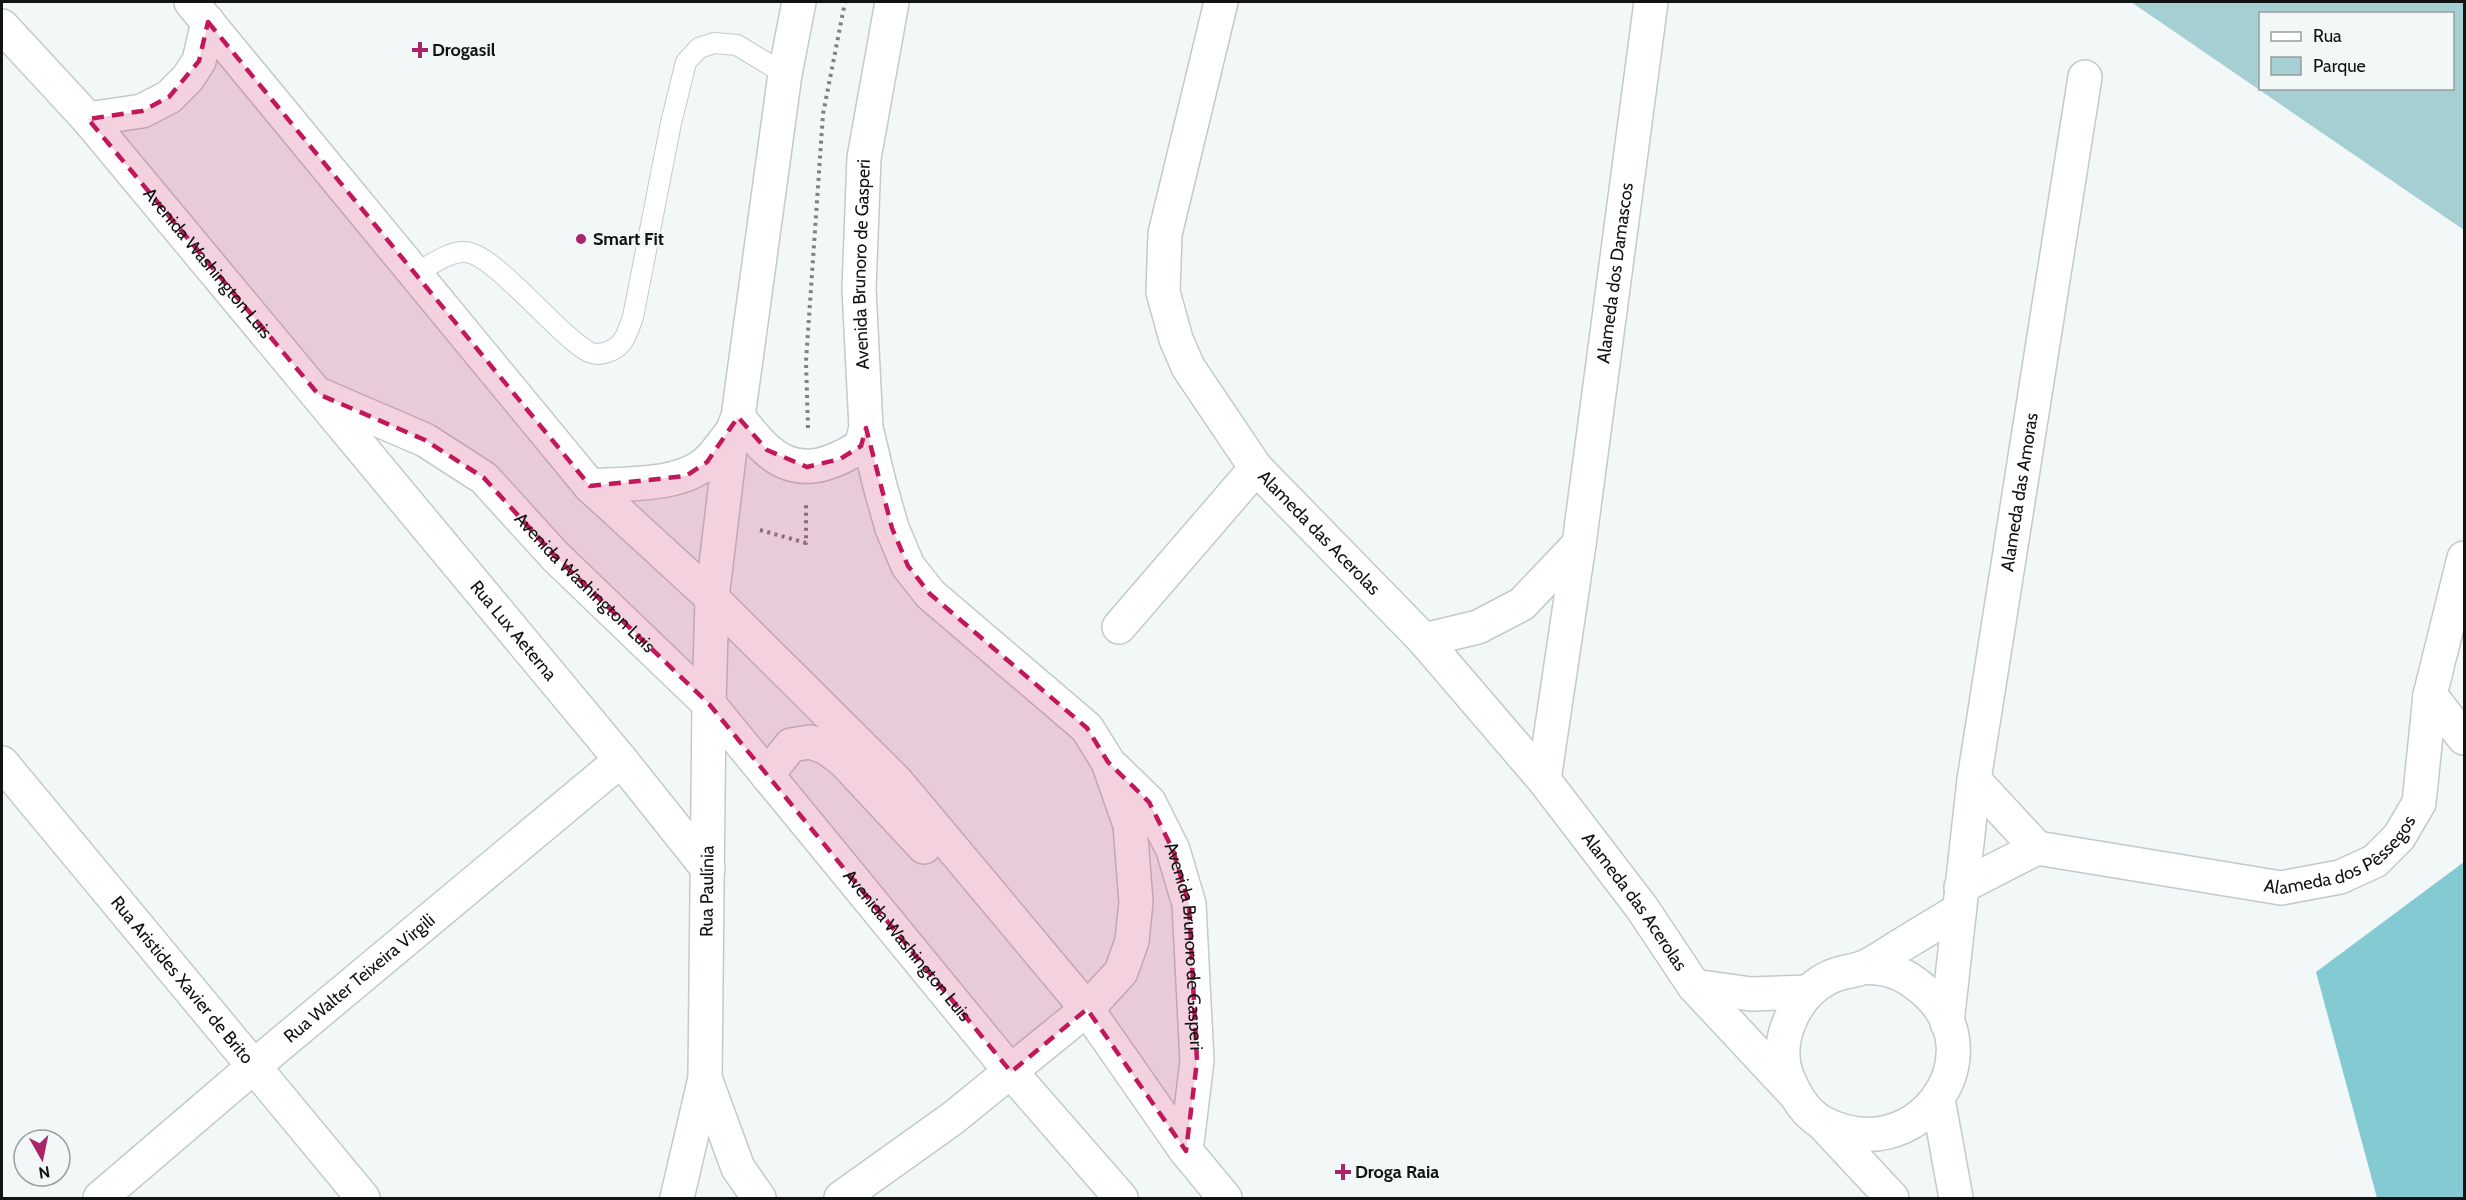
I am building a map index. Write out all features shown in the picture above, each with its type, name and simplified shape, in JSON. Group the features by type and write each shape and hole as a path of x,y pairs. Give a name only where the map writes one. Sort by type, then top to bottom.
{"main road":[{"path":"709,704 712,598 722,520 785,74 799,2"},
{"name":"Avenida Brunoro de Gasperi","path":"841,1198 953,1118 1087,1009 1121,972 1132,941 1136,902 1130,825 1108,762 1087,728 930,594 908,566 892,528 866,428 858,289 864,158 892,2"},
{"name":"Alameda das Acerolas","path":"1221,2 1165,234 1163,292 1176,339 1188,367 1256,468 1424,640 1545,780 1642,908 1694,986 1793,1092"},
{"name":"Alameda dos Damascos","path":"1545,780 1579,544 1651,2"},
{"path":"88,119 142,111 169,97 200,62 199,12"},
{"path":"199,12 590,486 712,598 897,782 1087,1009 1186,1151 1225,1198"},
{"name":"Avenida Washington Luis","path":"2,26 88,119 318,394 425,440 484,478 555,556 709,704 1011,1072 1121,1198"},
{"name":"Alameda das Amoras","path":"1947,1023 1974,780 2085,77"},
{"name":"Rua Lux Aeterna","path":"318,394 621,760 708,869"},
{"path":"735,424 767,450 784,460 807,467 824,465 840,459 861,446 866,428"},
{"path":"590,486 668,481 686,476 707,462 735,424"},
{"path":"1119,627 1256,468"},
{"path":"1424,640 1478,627 1522,604 1579,544"},
{"name":"Alameda dos Pêssegos","path":"2037,848 2281,888 2340,877 2375,861 2399,837 2419,803 2430,695 2464,558"},
{"path":"2430,695 2464,738"},
{"name":"Rua Paulínia","path":"705,1078 709,704"},
{"path":"767,775 791,745 810,742 825,747 843,760 951,879 1024,935"},
{"name":"Rua Walter Teixeira Virgili","path":"100,1198 253,1067 621,760"},
{"name":"Avenida Brunoro de Gasperi","path":"1108,762 1149,802 1173,850 1189,904 1197,1061 1186,1151"},
{"name":"Rua Aristides Xavier de Brito","path":"2,763 363,1198"},
{"path":"1864,968 1960,898 2037,848 1974,780"},
{"path":"1821,1122 1852,1134 1884,1134 1915,1122 1938,1099 1949,1076 1953,1049 1947,1023 1935,1000 1915,982 1891,970 1864,968 1844,971 1808,992 1792,1014 1784,1039 1784,1066 1793,1092 1806,1109 1892,1198"},
{"name":"Alameda das Acerolas","path":"1694,986 1751,994 1808,992"},
{"path":"677,1198 705,1078"},
{"path":"705,1078 738,1168 759,1198"},
{"path":"1938,1099 1956,1198"}],"lane":[{"path":"415,274 454,253 467,252 485,259 550,320 590,352 602,354 611,350 622,342 633,317 671,123 686,62 699,48 706,45 714,43 737,45 785,74"}],"path":[{"path":"722,520 806,543 806,361 823,114 845,2"}],"highlighted area":[{"path":"208,22 590,486 686,476 707,462 738,417 767,450 807,467 840,459 861,446 866,428 892,528 908,566 930,594 1087,728 1108,762 1149,802 1173,850 1189,904 1197,1061 1186,1151 1087,1009 1011,1072 709,704 555,556 484,478 425,440 318,394 88,119 142,111 169,97 199,61"}],"green space":[{"path":"2131,2 2464,2 2464,230 2260,90 2454,90 2454,12 2259,12 2259,90"}],"shaded area":[{"path":"2464,862 2464,1198 2377,1198 2316,972"}],"place":[{"name":"Drogasil","path":"420,50"},
{"name":"Smart Fit","path":"581,239"},
{"name":"Droga Raia","path":"1343,1172"}]}
